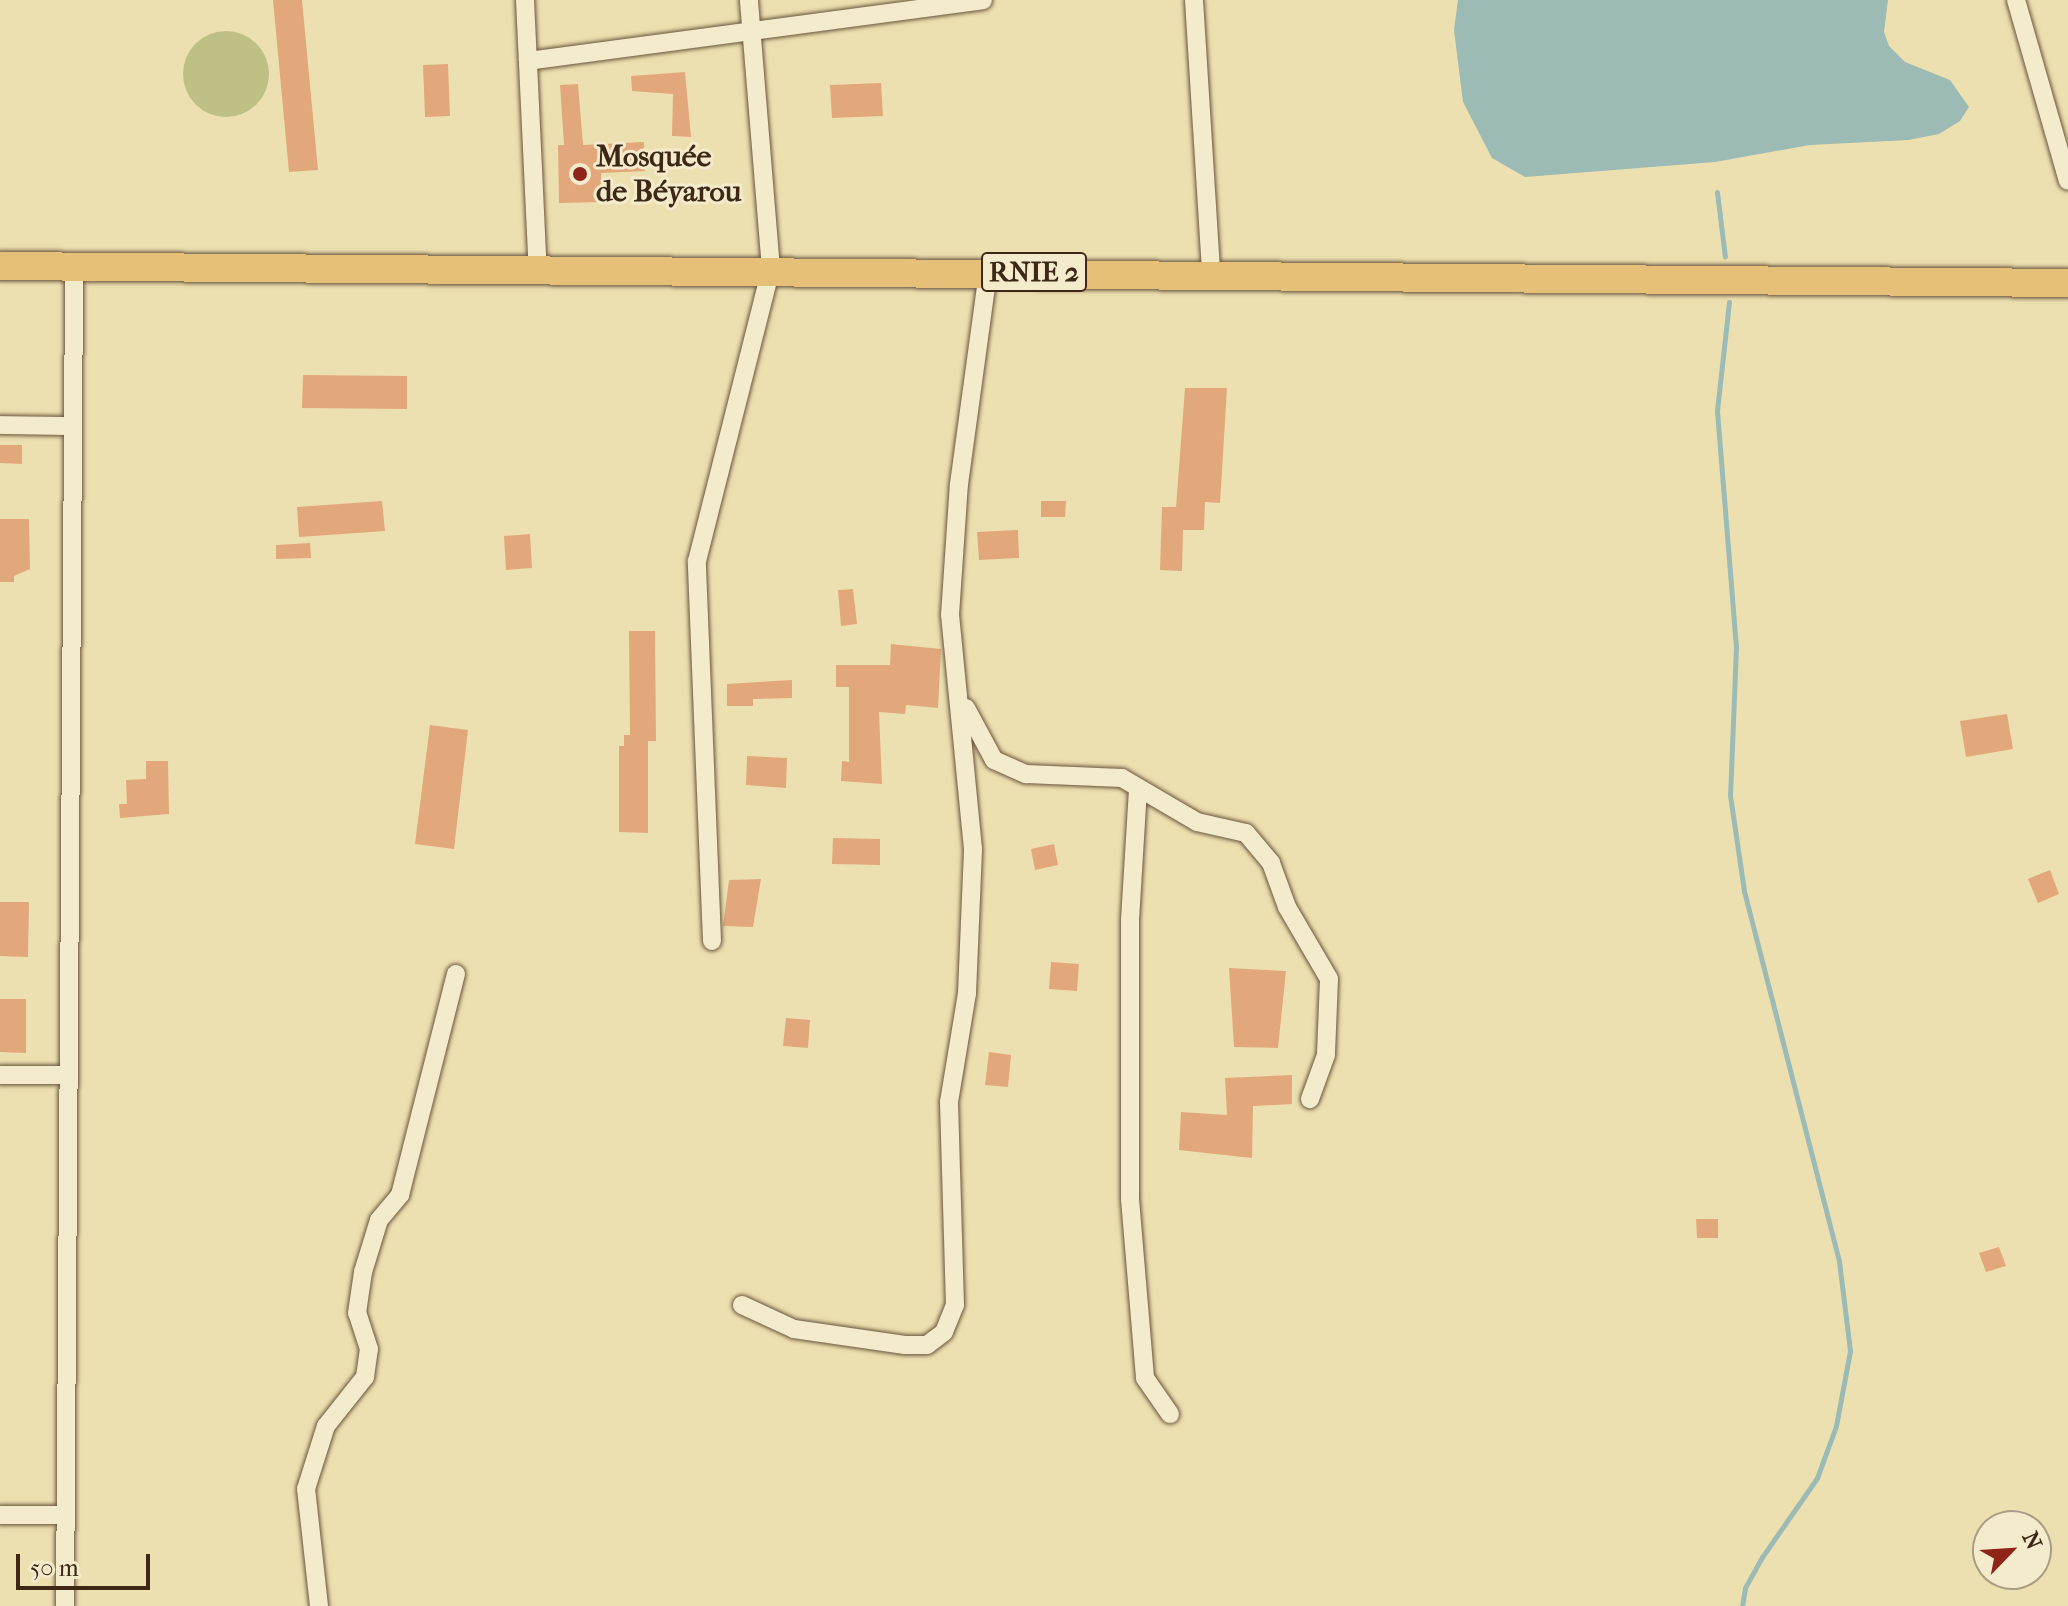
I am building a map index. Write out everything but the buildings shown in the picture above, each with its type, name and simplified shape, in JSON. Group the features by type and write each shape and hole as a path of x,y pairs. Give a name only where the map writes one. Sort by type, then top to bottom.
{"main road":[{"name":"RNIE 2","path":"0,266 538,272 771,269 2068,283"}],"street":[{"path":"525,0 538,272"},
{"path":"712,941 697,561 771,269 749,0"},
{"path":"528,61 983,0"},
{"path":"1194,0 1211,274"},
{"path":"2016,0 2068,181"},
{"path":"65,1606 74,267"},
{"path":"742,1305 794,1329 905,1345 927,1345 944,1332 955,1305 949,1102 967,993 973,849 950,615 959,484 988,271"},
{"path":"0,425 73,426"},
{"path":"958,686 994,760 1026,774 1122,778 1197,822 1246,833 1271,863 1287,907 1329,979 1326,1055 1310,1099"},
{"path":"1138,789 1130,921 1130,1199 1145,1378 1170,1414"},
{"path":"319,1606 306,1489 326,1426 365,1377 369,1349 357,1313 363,1272 379,1220 400,1195 456,974"},
{"path":"0,1075 69,1075"},
{"path":"0,1515 66,1515"}],"green space":[{"path":"226,31 242,35 256,44 265,58 269,74 265,90 256,104 242,113 226,117 210,113 196,104 187,90 183,74 187,58 196,44 210,35"}],"water":[{"path":"1458,0 1888,0 1884,32 1889,46 1905,62 1950,80 1969,107 1960,121 1939,134 1908,140 1810,145 1715,162 1525,177 1492,158 1463,102 1454,30"}],"waterway":[{"path":"1717,192 1725,257"},
{"path":"1729,302 1717,411 1736,647 1730,795 1744,891 1839,1261 1850,1351 1836,1426 1817,1478 1762,1557 1745,1588 1742,1606"}],"place":[{"name":"Mosquée de Béyarou","path":"580,174"}]}
